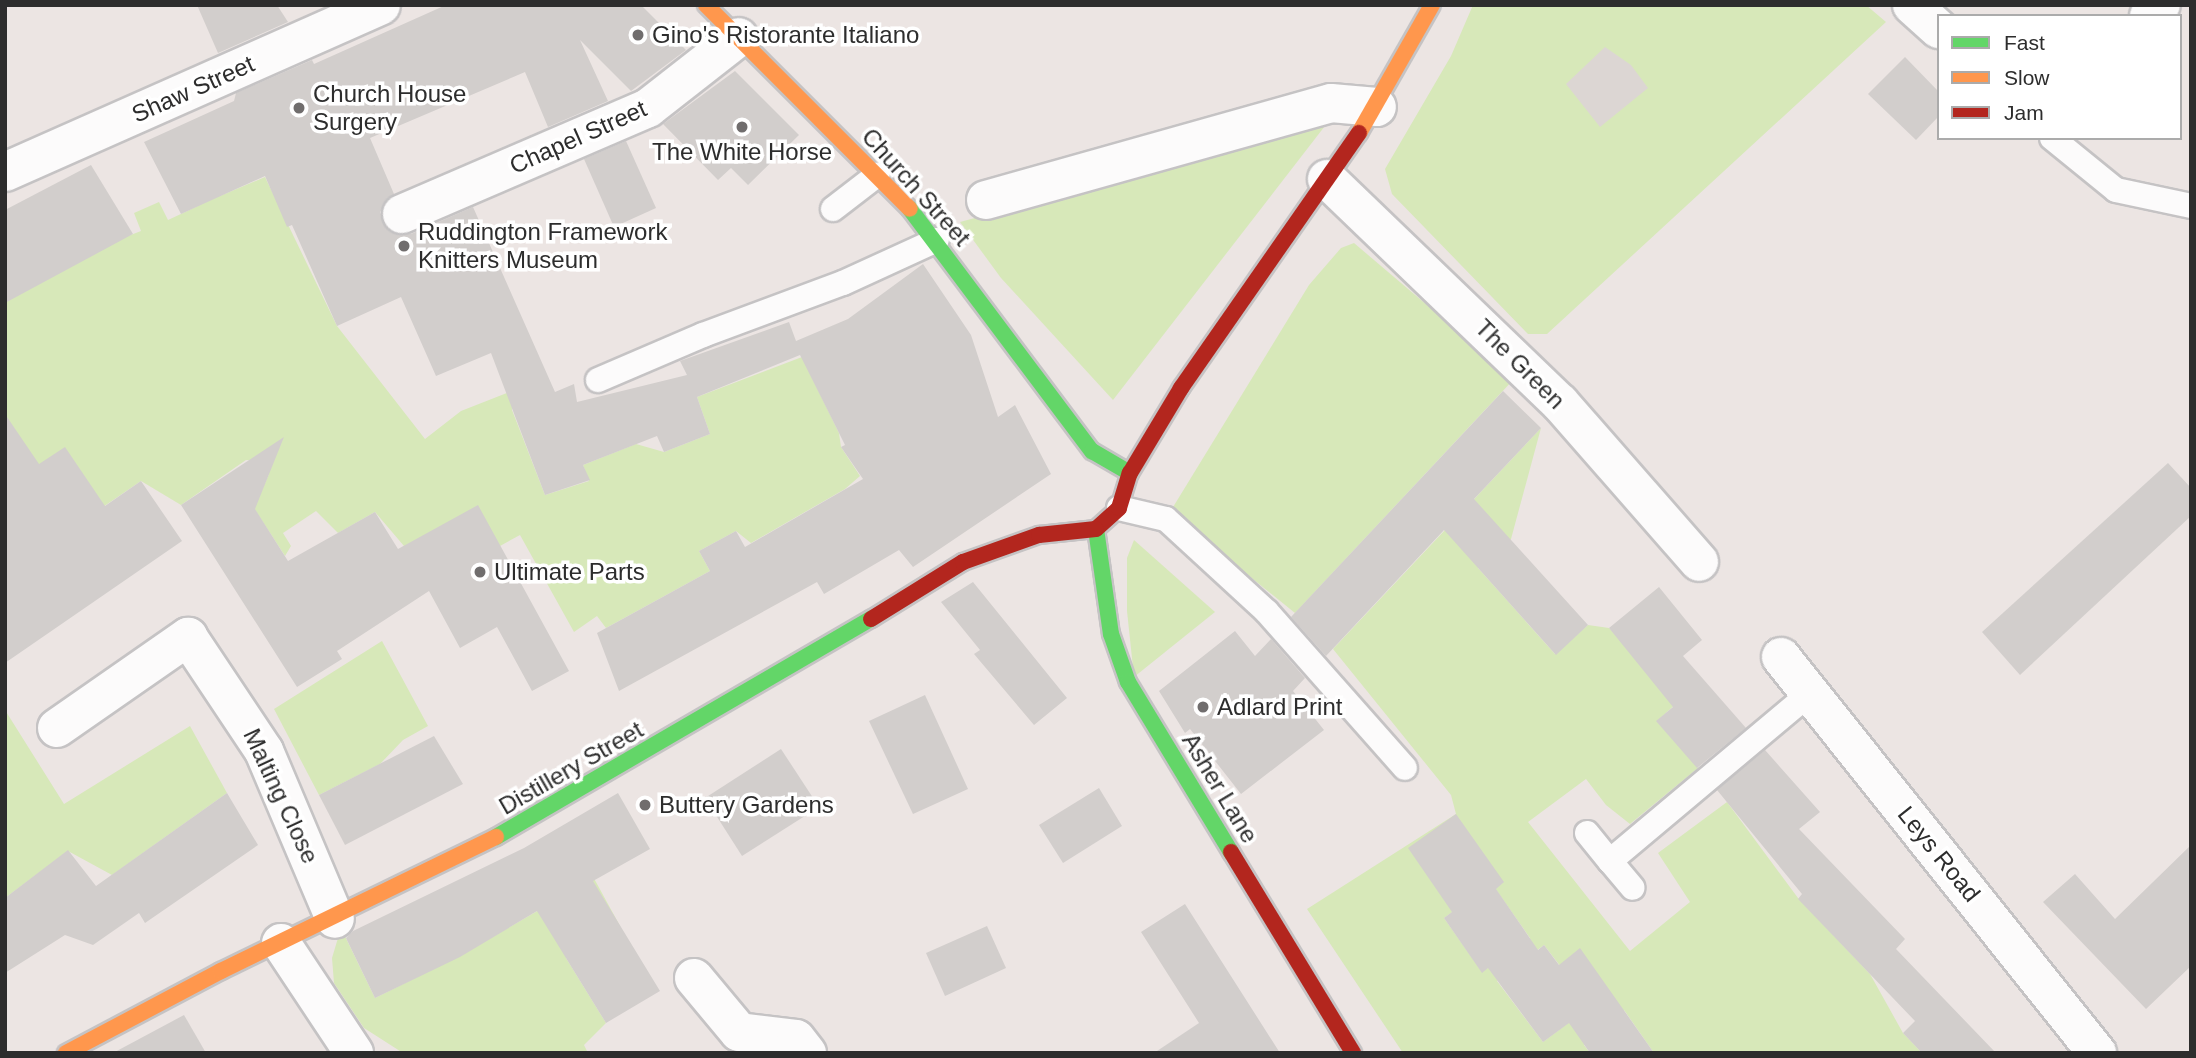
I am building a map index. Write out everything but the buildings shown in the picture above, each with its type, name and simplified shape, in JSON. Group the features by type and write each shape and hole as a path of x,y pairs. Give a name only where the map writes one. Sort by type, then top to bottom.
{"street":[{"name":"Shaw Street","path":"5,172 381,5"},
{"name":"Church Street","path":"706,5 877,175 937,240 1092,451 1130,473"},
{"path":"1096,529 1119,508 1130,473 1181,388 1377,107 1432,5"},
{"path":"1913,5 1937,27"},
{"name":"Chapel Street","path":"402,214 648,108 739,37"},
{"path":"986,200 1320,106 1377,107"},
{"name":"The Green","path":"1327,179 1560,403 1699,562"},
{"name":"Distillery Street","path":"66,1053 514,828 808,658 963,562 1039,535 1096,529"},
{"name":"Asher Lane","path":"1096,529 1111,634 1128,682 1353,1053"},
{"name":"Malting Close","path":"57,728 188,637 264,751 335,919"},
{"name":"Leys Road","path":"1781,657 2097,1053"},
{"path":"281,943 354,1053"},
{"path":"694,978 739,1032 796,1039 807,1053"}],"lane":[{"path":"2054,140 2116,190 2191,206"},
{"path":"833,209 877,175"},
{"path":"598,380 843,283 937,240"},
{"path":"1119,508 1166,519 1267,612 1405,768"},
{"path":"1610,861 1810,693"},
{"path":"1587,833 1633,888"}],"green space":[{"path":"1473,5 1866,5 1886,22 1547,334 1528,334 1392,194 1385,169 1451,56"},
{"path":"1328,122 1113,400 1001,278 960,222"},
{"path":"265,177 337,326 425,439 461,411 517,389 512,410 545,495 589,481 583,465 636,444 664,452 710,434 697,397 802,357 839,433 841,447 860,476 845,489 751,543 736,531 699,551 710,571 606,628 597,616 574,632 520,535 500,546 404,546 375,512 338,533 316,511 283,533 291,546 285,556 250,502 262,490 269,474 261,461 246,460 181,505 141,481 5,574 5,284 141,231 134,213 159,202 168,220 198,206 212,179 220,196"},
{"path":"1354,243 1514,379 1295,613 1170,512 1309,285 1341,248"},
{"path":"1541,428 1511,539 1478,568 1555,654 1588,625 1609,628 1678,702 1657,721 1698,768 1630,824 1606,805 1586,779 1528,822 1630,951 1690,902 1658,853 1727,802 1798,898 1870,974 1903,1033 1922,1053 1654,1053 1624,1010 1589,1034 1591,1039 1584,1045 1590,1053 1403,1053 1307,909 1456,814 1451,795 1333,649","holes":["1492,884 1530,938 1482,972 1444,918","1544,945 1591,1006 1543,1042 1497,981"]},
{"path":"1134,540 1215,612 1134,677 1127,611 1127,558"},
{"path":"382,641 428,726 403,740 380,764 319,795 274,709"},
{"path":"5,710 64,804 190,726 227,793 112,875 68,851 5,898"},
{"path":"579,851 620,926 566,958 606,1023 584,1045 588,1053 403,1053 364,1028 334,983 332,958 341,928 375,998 465,953 539,910"}],"shaded area":[{"path":"1605,47 1631,65 1648,88 1600,127 1566,84"}],"traffic: fast":[{"path":"910,209 1092,451 1130,473"},
{"path":"1096,529 1111,634 1128,682 1231,852"},
{"path":"496,837 871,619"}],"traffic: slow":[{"path":"706,5 910,209"},
{"path":"1359,133 1432,5"},
{"path":"66,1053 221,971 496,837"}],"traffic: jam":[{"path":"1096,529 1119,508 1130,473 1181,388 1359,133"},
{"path":"871,619 963,562 1039,535 1096,529"},
{"path":"1231,852 1353,1053"}],"place":[{"name":"Gino's Ristorante Italiano","path":"638,35"},
{"name":"Church House Surgery","path":"299,108"},
{"name":"The White Horse","path":"742,127"},
{"name":"Ruddington Framework Knitters Museum","path":"404,246"},
{"name":"Ultimate Parts","path":"480,572"},
{"name":"Adlard Print","path":"1203,707"},
{"name":"Buttery Gardens","path":"645,805"}]}
